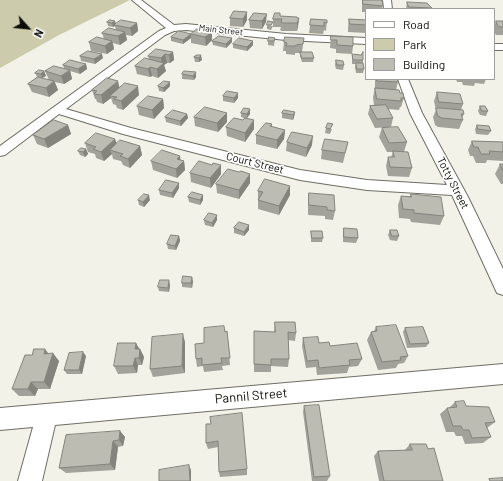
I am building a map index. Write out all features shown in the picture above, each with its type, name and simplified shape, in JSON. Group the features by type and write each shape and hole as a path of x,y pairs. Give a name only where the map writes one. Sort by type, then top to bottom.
{"street":[{"path":"0,152 162,33 172,28 136,0"},
{"name":"Main Street","path":"172,28 186,26 269,35 365,41"},
{"name":"Totty Street","path":"403,80 406,93 414,112 458,190 503,288"},
{"name":"Court Street","path":"58,110 127,132 300,175 367,185 458,190"},
{"name":"Pannil Street","path":"0,419 503,374"},
{"path":"30,481 47,414"}],"green space":[{"path":"0,0 130,0 59,35 0,68"}],"building":[{"path":"363,0 382,0 383,6 363,4"},
{"path":"407,2 427,3 432,8 409,7"},
{"path":"234,11 247,12 243,19 230,18"},
{"path":"254,13 267,14 262,21 249,20"},
{"path":"275,13 280,13 280,16 299,18 297,23 282,23 282,19 273,19"},
{"path":"311,19 327,20 327,23 324,22 324,26 310,25"},
{"path":"349,19 365,20 365,25 350,24"},
{"path":"110,20 115,21 112,23 107,22"},
{"path":"121,20 137,23 130,28 114,25"},
{"path":"268,21 273,22 271,25 267,25"},
{"path":"496,21 503,21 503,27 499,27"},
{"path":"109,28 125,32 118,36 102,33"},
{"path":"197,29 212,32 205,37 191,34"},
{"path":"179,31 191,34 183,40 171,37"},
{"path":"219,36 232,38 226,44 212,41"},
{"path":"331,36 353,37 353,46 337,45 337,40 331,40"},
{"path":"97,37 112,41 105,46 89,42"},
{"path":"269,37 275,38 274,41 268,41"},
{"path":"285,37 304,38 303,44 286,46 287,43 284,42"},
{"path":"239,38 253,41 247,47 233,44"},
{"path":"156,49 173,52 169,55 165,54 161,58 148,56"},
{"path":"88,51 102,54 94,59 80,56"},
{"path":"300,52 312,52 314,58 302,58"},
{"path":"363,52 363,60 353,60 352,54 361,55"},
{"path":"201,55 199,58 194,57"},
{"path":"145,58 164,63 157,69 150,67 148,69 135,66"},
{"path":"70,60 86,64 78,69 63,65"},
{"path":"336,60 343,61 344,65 337,65"},
{"path":"356,63 363,63 364,69 357,69"},
{"path":"54,66 70,70 61,76 45,71"},
{"path":"39,70 44,71 41,74 35,73"},
{"path":"184,71 196,72 193,76 182,74"},
{"path":"38,77 54,81 46,88 28,84"},
{"path":"107,78 118,81 101,95 94,94 97,91 92,90"},
{"path":"397,80 398,82 377,81"},
{"path":"164,81 170,82 163,88 158,86"},
{"path":"125,83 138,86 121,101 114,99 117,97 110,96"},
{"path":"375,88 399,90 400,93 403,93 404,98 401,98 401,101 377,99"},
{"path":"227,91 238,93 234,98 223,96"},
{"path":"437,92 460,94 463,104 439,102"},
{"path":"148,96 163,99 152,110 137,106"},
{"path":"386,105 393,118 377,119 370,106"},
{"path":"480,106 485,106 488,111 482,111"},
{"path":"205,107 227,113 217,123 194,117"},
{"path":"244,108 250,109 247,114 241,113"},
{"path":"436,108 463,110 464,114 461,114 463,120 442,118 438,116"},
{"path":"173,110 187,114 180,121 165,117"},
{"path":"284,110 295,112 293,115 282,113"},
{"path":"234,118 254,120 245,133 226,127"},
{"path":"54,120 68,125 44,139 33,135"},
{"path":"266,123 272,124 270,126 285,130 277,140 256,135"},
{"path":"328,123 333,124 330,129 326,128"},
{"path":"477,125 489,126 491,131 478,129"},
{"path":"398,127 407,142 389,143 382,128"},
{"path":"292,132 313,136 307,148 287,142"},
{"path":"96,133 115,139 101,152 93,149 96,147 85,143"},
{"path":"325,139 348,142 345,153 322,150"},
{"path":"120,140 140,146 128,159 120,156 123,154 110,150"},
{"path":"472,141 503,142 503,152 489,151 490,154 481,154 478,147 474,147"},
{"path":"81,148 86,149 83,152 78,151"},
{"path":"162,150 180,156 177,159 184,161 176,169 151,161"},
{"path":"393,151 408,152 412,168 390,167 388,157 394,157"},
{"path":"199,161 212,165 213,163 221,165 210,178 190,173"},
{"path":"228,169 250,174 239,190 216,184"},
{"path":"265,179 290,186 279,206 258,200 263,192 258,191"},
{"path":"166,180 179,183 172,193 159,190"},
{"path":"192,192 203,195 200,200 188,197"},
{"path":"309,193 334,195 335,211 327,210 327,207 309,205"},
{"path":"144,194 149,195 143,202 138,200"},
{"path":"411,194 441,197 444,216 414,213 414,210 403,209 401,196 411,197"},
{"path":"209,213 217,215 212,223 204,220"},
{"path":"239,222 249,225 244,232 234,228"},
{"path":"344,228 357,229 358,238 344,237"},
{"path":"390,230 397,230 399,236 392,236"},
{"path":"311,231 322,231 323,238 312,238"},
{"path":"171,235 179,236 175,246 167,244"},
{"path":"183,276 192,277 191,283 182,283"},
{"path":"160,280 169,280 168,288 158,287"},
{"path":"275,322 295,322 296,333 288,332 289,359 271,359 271,365 254,364 254,331 275,332"},
{"path":"396,325 408,356 400,357 401,360 382,362 371,332 377,331 376,327"},
{"path":"224,326 225,332 227,331 230,358 221,358 222,363 202,365 202,358 196,359 195,344 204,343 204,328"},
{"path":"423,327 429,343 410,344 405,328"},
{"path":"183,334 182,366 150,369 152,337"},
{"path":"318,337 319,343 329,342 330,346 357,343 362,359 349,360 350,365 319,368 318,360 307,361 303,338"},
{"path":"118,343 136,343 135,349 140,349 139,358 135,358 133,366 114,366"},
{"path":"34,349 45,349 44,354 53,353 44,382 31,382 28,389 12,389 25,355 32,355"},
{"path":"83,352 79,370 64,370 69,353"},
{"path":"464,401 466,406 489,407 495,422 485,423 491,437 472,438 469,430 463,430 461,426 453,426 447,408 457,407 455,402"},
{"path":"319,405 330,476 314,477 304,406"},
{"path":"242,413 247,469 219,472 218,441 206,443 206,424 211,424 210,417"},
{"path":"120,431 119,440 113,441 110,464 59,468 66,435"},
{"path":"410,444 426,444 428,449 434,448 443,481 384,481 378,451 412,450"},
{"path":"189,465 190,481 159,481 159,470"},
{"path":"503,478 503,481 490,481 489,479"}]}
